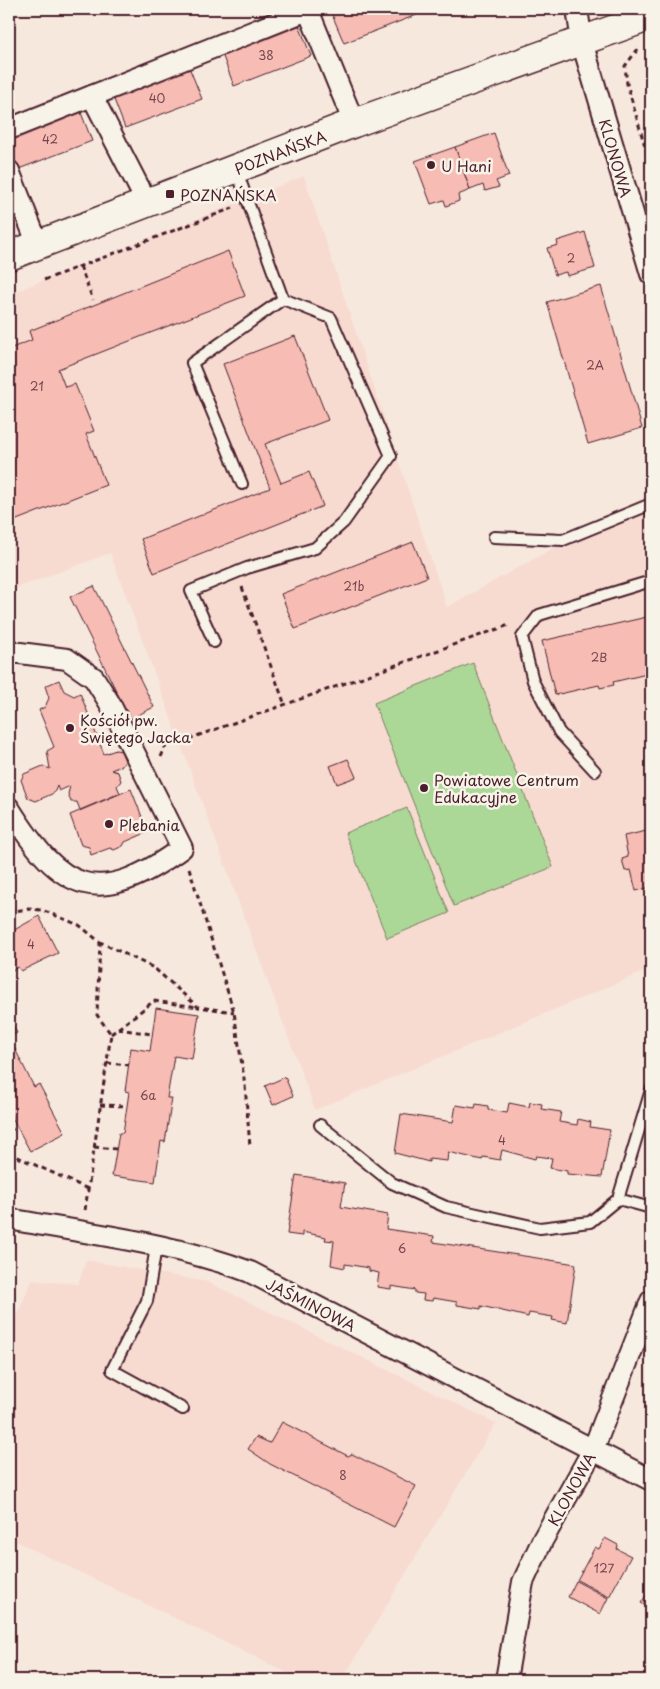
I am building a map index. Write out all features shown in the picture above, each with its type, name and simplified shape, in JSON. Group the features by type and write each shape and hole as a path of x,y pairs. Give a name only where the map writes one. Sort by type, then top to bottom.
{"street":[{"path":"9,129 309,9 354,123"},
{"name":"KLONOWA","path":"576,9 582,42 651,274"},
{"name":"POZNAŃSKA","path":"9,256 354,123 651,16"},
{"path":"92,96 147,203"},
{"path":"9,171 38,245"},
{"path":"9,649 12,652 67,659 94,678 109,702 182,848 162,862 118,884 96,886 77,882 56,869 9,808"},
{"name":"JAŚMINOWA","path":"9,1218 224,1262 250,1272 651,1480"},
{"name":"KLONOWA","path":"506,1680 523,1582 542,1541 593,1450 651,1301"}],"lane":[{"path":"214,642 191,591 237,572 315,548 344,522 391,456 332,318 284,299 236,169"},
{"path":"242,484 192,363 284,299"},
{"path":"494,536 563,540 651,504"},
{"path":"595,771 559,732 533,681 522,637 538,615 651,581"},
{"path":"320,1125 392,1183 446,1207 540,1228 590,1222 618,1199 651,1090"},
{"path":"618,1199 651,1208"},
{"path":"156,1247 147,1301 112,1370 183,1409"}],"path":[{"path":"640,47 626,66 627,84 651,167"},
{"path":"44,280 248,202"},
{"path":"80,266 94,300"},
{"path":"237,572 285,705"},
{"path":"168,741 190,738 511,625 531,624"},
{"path":"182,848 234,1012 245,1085 250,1147"},
{"path":"9,912 28,909 42,910 79,925 100,942 154,968 198,1007"},
{"path":"100,942 97,1015 111,1034"},
{"path":"81,1232 111,1034 154,1001 234,1012"},
{"path":"118,1028 152,1034"},
{"path":"107,1063 129,1064"},
{"path":"100,1105 127,1106"},
{"path":"9,1131 17,1127"},
{"path":"94,1147 116,1149"},
{"path":"9,1153 88,1189"}],"shaded area":[{"name":"Powiatowe Centrum Edukacyjne","path":"304,176 447,607 651,494 651,969 315,1110 110,553 9,591 9,294"},
{"path":"86,1260 208,1282 496,1423 342,1680 302,1680 9,1538 9,1333 32,1280 78,1284"}],"green space":[{"path":"473,663 553,867 454,906 374,703"},
{"path":"407,808 449,913 387,938 345,833"}],"building":[{"path":"339,9 418,9 419,14 344,43 331,12"},
{"path":"299,25 311,56 234,86 222,54"},
{"path":"189,67 202,99 125,128 113,97"},
{"path":"80,110 92,141 16,170 9,151 9,137"},
{"path":"494,133 509,176 496,181 499,187 485,191 483,185 470,190 455,147"},
{"path":"455,147 470,190 458,195 459,201 446,206 444,200 431,204 415,161"},
{"path":"585,232 595,268 567,276 566,272 555,275 547,248 558,245 557,241"},
{"path":"228,251 245,296 58,369 65,387 75,384 94,431 86,434 106,485 9,523 9,349 32,340 29,331"},
{"path":"601,286 642,428 588,444 547,302"},
{"path":"295,336 328,420 265,444 281,483 309,472 323,506 154,573 141,539 270,488 223,364"},
{"path":"413,542 427,577 295,629 281,594"},
{"path":"94,586 154,707 130,719 70,597"},
{"path":"651,616 651,673 613,682 614,685 600,688 599,685 555,695 542,641"},
{"name":"Kościół pw. Świętego Jacka","path":"59,680 64,691 74,696 80,693 104,754 116,750 121,751 125,761 123,765 111,770 118,772 121,781 117,786 120,793 80,810 77,802 71,802 68,794 70,786 59,791 57,786 54,793 36,801 28,798 21,780 24,774 43,766 50,769 47,751 54,747 39,710 45,707 49,698 45,686"},
{"path":"348,759 356,777 337,784 330,766"},
{"name":"Plebania","path":"131,789 148,832 125,842 123,846 114,850 110,848 91,855 89,847 81,845 70,815"},
{"path":"651,830 651,887 636,891 631,870 625,871 622,859 628,857 624,836"},
{"path":"39,916 58,953 21,971 18,967 9,972 9,933"},
{"path":"156,1008 199,1014 192,1059 174,1056 167,1098 172,1098 165,1142 161,1141 155,1182 112,1176 119,1133 123,1133 129,1092 125,1091 131,1048 150,1051"},
{"path":"9,1018 17,1033 9,1037"},
{"path":"9,1037 34,1087 39,1084 65,1133 30,1151 9,1112"},
{"path":"285,1077 293,1096 273,1105 265,1086"},
{"path":"530,1102 542,1104 541,1109 561,1112 559,1122 577,1125 578,1119 591,1122 590,1127 610,1130 602,1177 567,1174 567,1171 550,1168 552,1158 536,1156 535,1159 502,1150 500,1160 483,1157 482,1160 448,1152 447,1161 429,1159 429,1162 395,1153 401,1114 453,1122 456,1105 475,1108 476,1104 488,1106 488,1110 507,1113 509,1103 529,1107"},
{"path":"296,1175 345,1183 341,1207 388,1215 386,1229 434,1236 433,1242 576,1264 567,1323 552,1320 553,1317 529,1313 528,1317 481,1306 481,1309 457,1305 457,1302 433,1298 432,1301 423,1300 424,1294 415,1293 415,1290 391,1286 391,1289 377,1287 379,1273 369,1271 369,1268 345,1264 345,1268 331,1265 334,1241 325,1240 326,1237 302,1232 302,1236 287,1234"},
{"path":"282,1422 348,1456 352,1454 416,1486 394,1527 270,1464 248,1449 256,1437 270,1443"},
{"path":"605,1538 618,1545 617,1549 631,1556 609,1597 577,1580 595,1547 599,1549"},
{"path":"576,1581 608,1598 600,1614 568,1597"},
{"path":"651,1588 651,1609 641,1603"}],"place":[{"name":"U Hani","path":"431,165"},
{"name":"POZNAŃSKA","path":"170,194"},
{"name":"Kościół pw. Świętego Jacka","path":"70,728"},
{"name":"Powiatowe Centrum Edukacyjne","path":"424,788"},
{"name":"Plebania","path":"109,824"}]}
